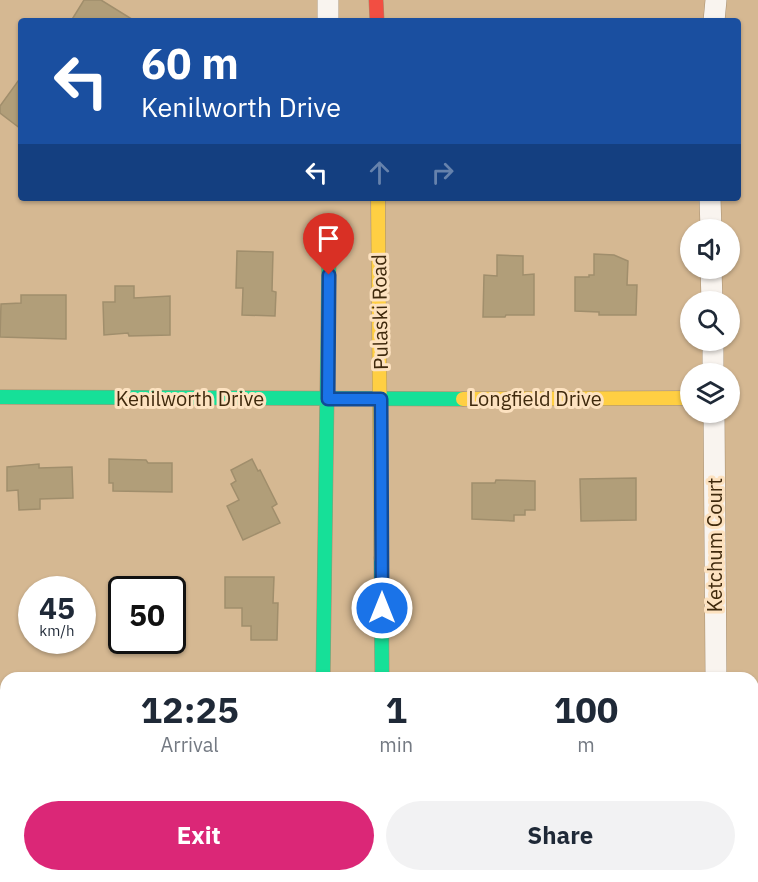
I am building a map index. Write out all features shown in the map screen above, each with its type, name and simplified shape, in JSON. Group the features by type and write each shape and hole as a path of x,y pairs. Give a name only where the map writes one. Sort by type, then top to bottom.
{"street":[{"path":"328,0 328,18"},
{"path":"376,0 376,18"},
{"path":"714,18 716,0"},
{"name":"Pulaski Road","path":"378,201 382,672"},
{"path":"710,201 711,219"},
{"path":"323,672 329,255"},
{"name":"Kenilworth Drive","path":"0,397 381,399"},
{"name":"Longfield Drive","path":"381,399 680,398"},
{"name":"Ketchum Court","path":"714,423 716,672"}],"building":[{"path":"84,0 101,0 130,18 73,18"},
{"path":"18,81 18,127 0,113 0,106"},
{"path":"237,251 273,252 272,291 276,292 275,316 242,315 243,288 236,288"},
{"path":"594,254 614,255 628,261 627,285 637,285 636,315 599,315 599,312 575,311 575,277 594,275"},
{"path":"497,255 523,256 523,275 534,274 534,315 483,317 484,275 497,276"},
{"path":"115,286 134,286 134,298 170,296 170,335 129,336 128,333 104,335 103,302 115,302"},
{"path":"21,295 66,295 66,339 0,337 1,304 21,303"},
{"path":"109,459 172,463 172,492 113,491 113,483 109,483"},
{"path":"252,459 277,504 272,507 280,523 243,540 227,506 239,500 231,484 236,481 231,470"},
{"path":"39,464 39,468 72,467 73,498 40,499 40,509 19,510 18,490 7,491 7,467"},
{"path":"636,478 636,520 581,521 580,479"},
{"path":"496,480 535,481 535,510 525,510 525,515 514,515 514,521 472,519 472,483 495,483"},
{"path":"225,577 274,577 273,603 278,603 277,640 251,640 251,626 242,626 242,608 225,608"}],"traffic: fast":[{"path":"323,672 329,255"},
{"path":"0,397 463,399"},
{"path":"381,558 382,672"}],"traffic: slow":[{"path":"378,201 381,558"},
{"path":"463,399 680,398"}],"traffic: jam":[{"path":"376,0 377,18"}],"route":[{"path":"329,275 328,399 381,399 382,608"}]}
